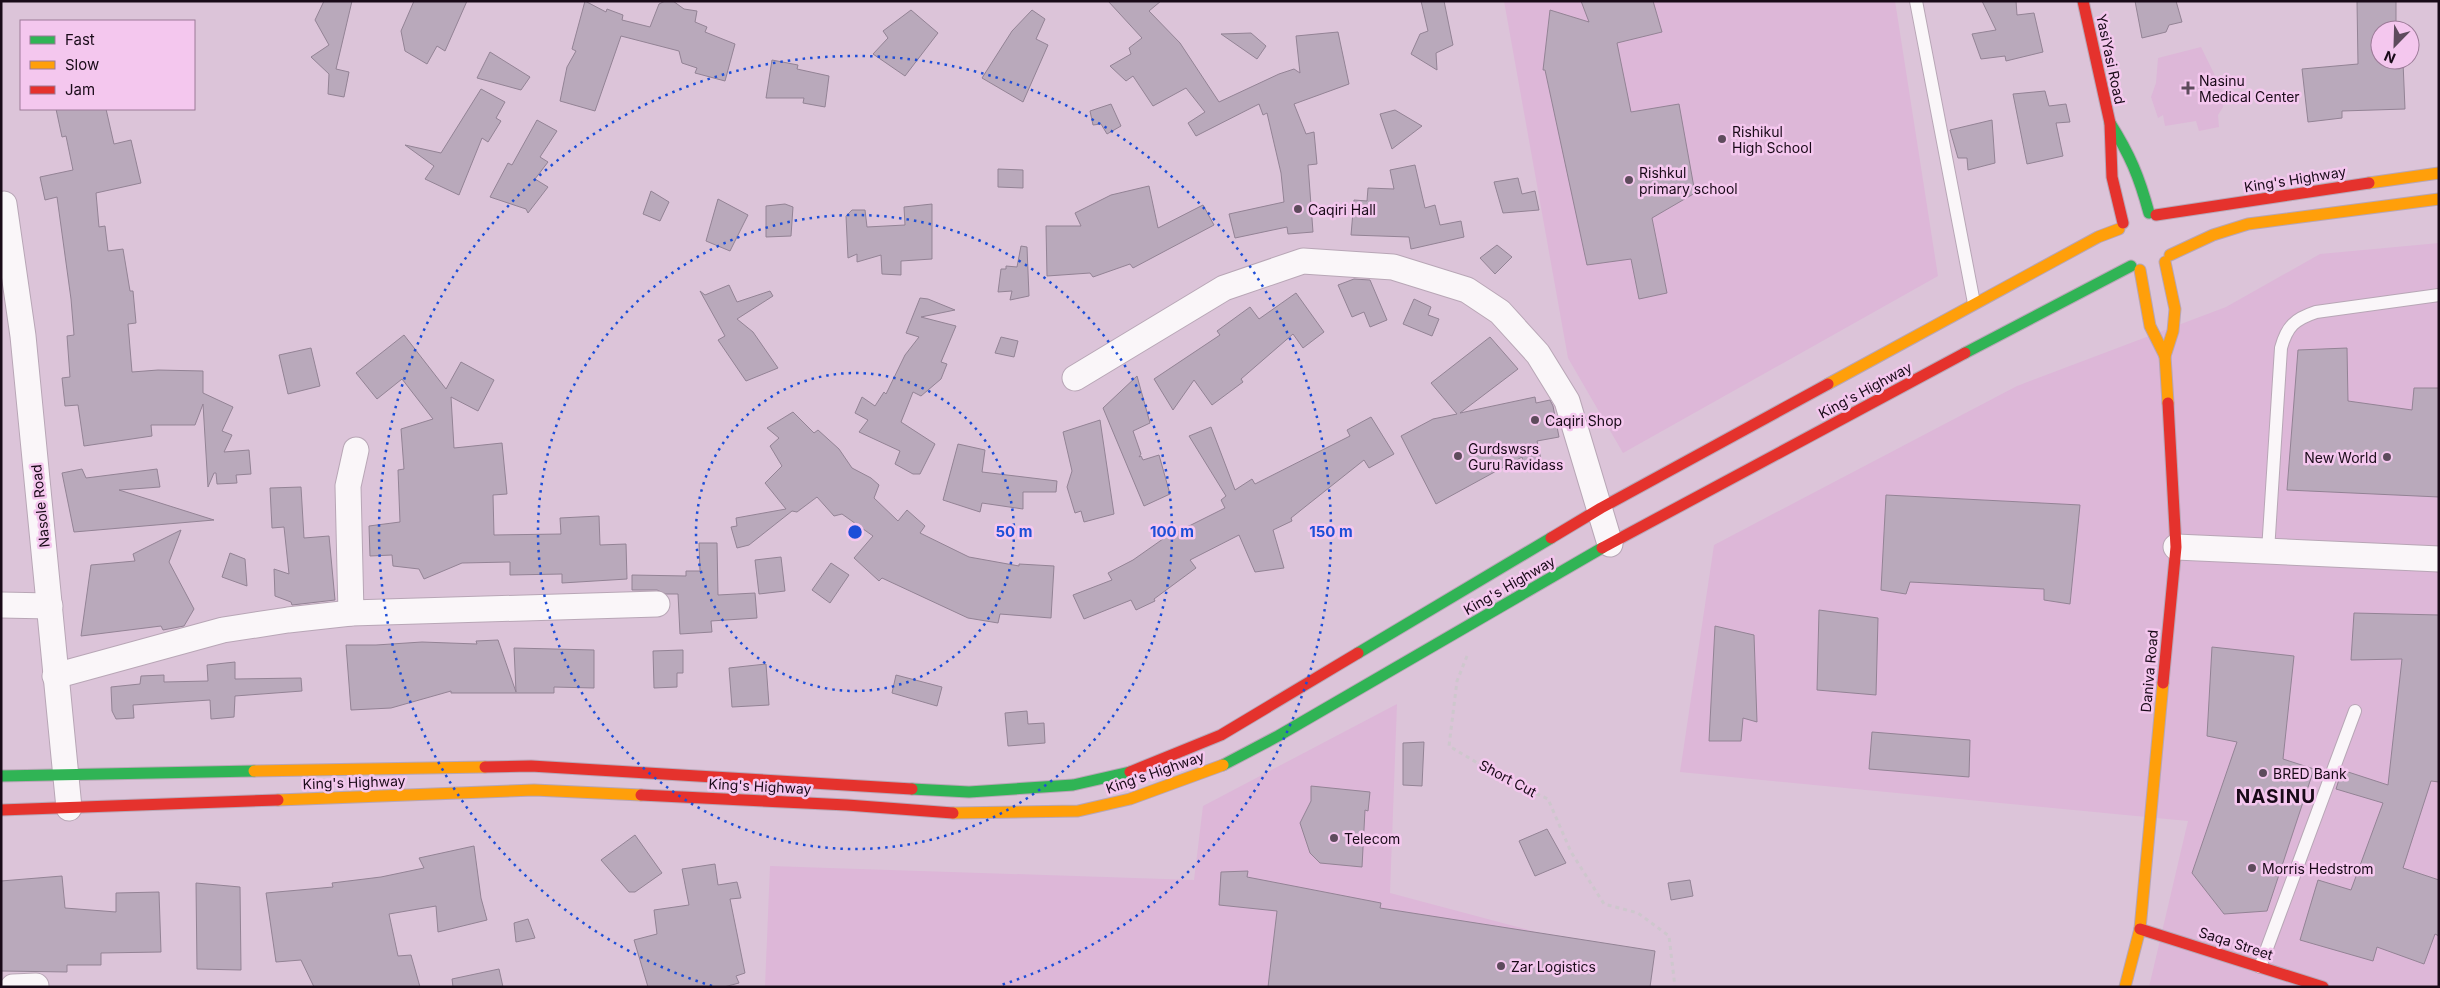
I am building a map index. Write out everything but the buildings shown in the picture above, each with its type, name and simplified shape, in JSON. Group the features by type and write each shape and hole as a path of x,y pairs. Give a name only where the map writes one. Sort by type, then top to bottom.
{"main road":[{"name":"YasiYasi Road","path":"2083,1 2110,123 2112,177 2136,219"},
{"name":"YasiYasi Road","path":"2110,123 2131,156 2140,178 2136,219"},
{"name":"King's Highway","path":"1,776 531,766 969,792 1074,785 1124,774 1221,735 1601,508 1974,303 2098,237 2136,219 2439,173"},
{"path":"2168,258 2213,235 2248,224 2439,199"},
{"path":"2117,245 2136,219 2171,232 2168,258 2175,305 2174,338 2165,356 2154,341 2131,265"},
{"name":"King's Highway","path":"1,810 534,790 847,805 967,814 1078,811 1130,799 1184,781 1231,761 1278,736 1610,544 2074,294 2131,265 2154,269 2168,258"},
{"name":"Daniva Road","path":"2125,987 2140,928 2176,547 2165,356"},
{"name":"Saqa Street","path":"2140,928 2323,987"}],"street":[{"name":"Nasole Road","path":"4,204 12,335 50,606 55,676 69,808"},
{"path":"1075,378 1224,288 1303,261 1393,267 1467,290 1500,312 1538,354 1567,401 1601,508 1610,544"},
{"path":"351,613 348,486 356,450"},
{"path":"2176,547 2439,559"},
{"path":"55,676 224,630 351,613 657,604"},
{"path":"1,605 50,606"}],"lane":[{"path":"1916,1 1974,303"},
{"path":"2268,551 2281,348 2284,336 2300,317 2316,312 2439,295"},
{"path":"2260,967 2355,711"}],"path":[{"name":"Short Cut","path":"1468,654 1457,681 1449,746 1506,780 1548,799 1571,852 1604,904 1638,913 1669,936 1675,987"}],"shaded area":[{"name":"Rishikul High School","path":"1504,1 1895,1 1938,276 1623,453 1568,358"},
{"name":"Nasinu Medical Center","path":"2201,47 2224,94 2223,107 2218,115 2219,127 2199,131 2196,121 2165,126 2163,115 2158,118 2151,97 2156,83 2158,58"},
{"path":"2439,243 2439,987 2149,987 2188,821 1680,772 1714,545 2017,386 2226,307 2320,254"},
{"path":"1397,704 1390,893 1648,962 1648,987 765,987 770,866 1194,880 1203,806"}],"traffic: fast":[{"path":"2110,123 2133,166 2149,213"},
{"path":"1965,353 2131,266"},
{"path":"1358,653 1551,538"},
{"path":"1223,765 1278,736 1602,548"},
{"path":"1,776 254,771"},
{"path":"912,789 969,792 1073,785 1130,772"}],"traffic: slow":[{"path":"2369,183 2439,173"},
{"path":"2170,255 2213,235 2248,224 2439,199"},
{"path":"1828,384 2098,237 2119,229"},
{"path":"2165,262 2175,309 2173,331 2165,356 2168,403"},
{"path":"2140,270 2150,326 2165,356"},
{"path":"2125,987 2140,929 2163,683"},
{"path":"953,813 1078,811 1130,799 1223,765"},
{"path":"254,771 485,767"},
{"path":"278,800 534,790 641,795"}],"traffic: jam":[{"path":"2083,1 2110,123 2112,177 2123,223"},
{"path":"2156,215 2369,183"},
{"path":"1602,548 1965,353"},
{"path":"1551,538 1601,508 1828,384"},
{"path":"2163,683 2176,547 2168,403"},
{"path":"1130,772 1221,735 1358,653"},
{"path":"485,767 531,766 912,789"},
{"path":"641,795 847,805 953,813"},
{"path":"1,810 278,800"},
{"path":"2140,929 2323,987"}],"place":[{"name":"Nasinu Medical Center","path":"2188,88"},
{"name":"Rishikul High School","path":"1722,139"},
{"name":"Rishkul primary school","path":"1629,180"},
{"name":"Caqiri Hall","path":"1298,209"},
{"name":"Caqiri Shop","path":"1535,420"},
{"name":"Gurdswsrs Guru Ravidass","path":"1458,456"},
{"name":"New World","path":"2387,457"},
{"name":"BRED Bank","path":"2263,773"},
{"name":"Telecom","path":"1334,838"},
{"name":"Morris Hedstrom","path":"2252,868"},
{"name":"Zar Logistics","path":"1501,966"}],"district":[{"name":"NASINU","path":"2276,796"}]}
